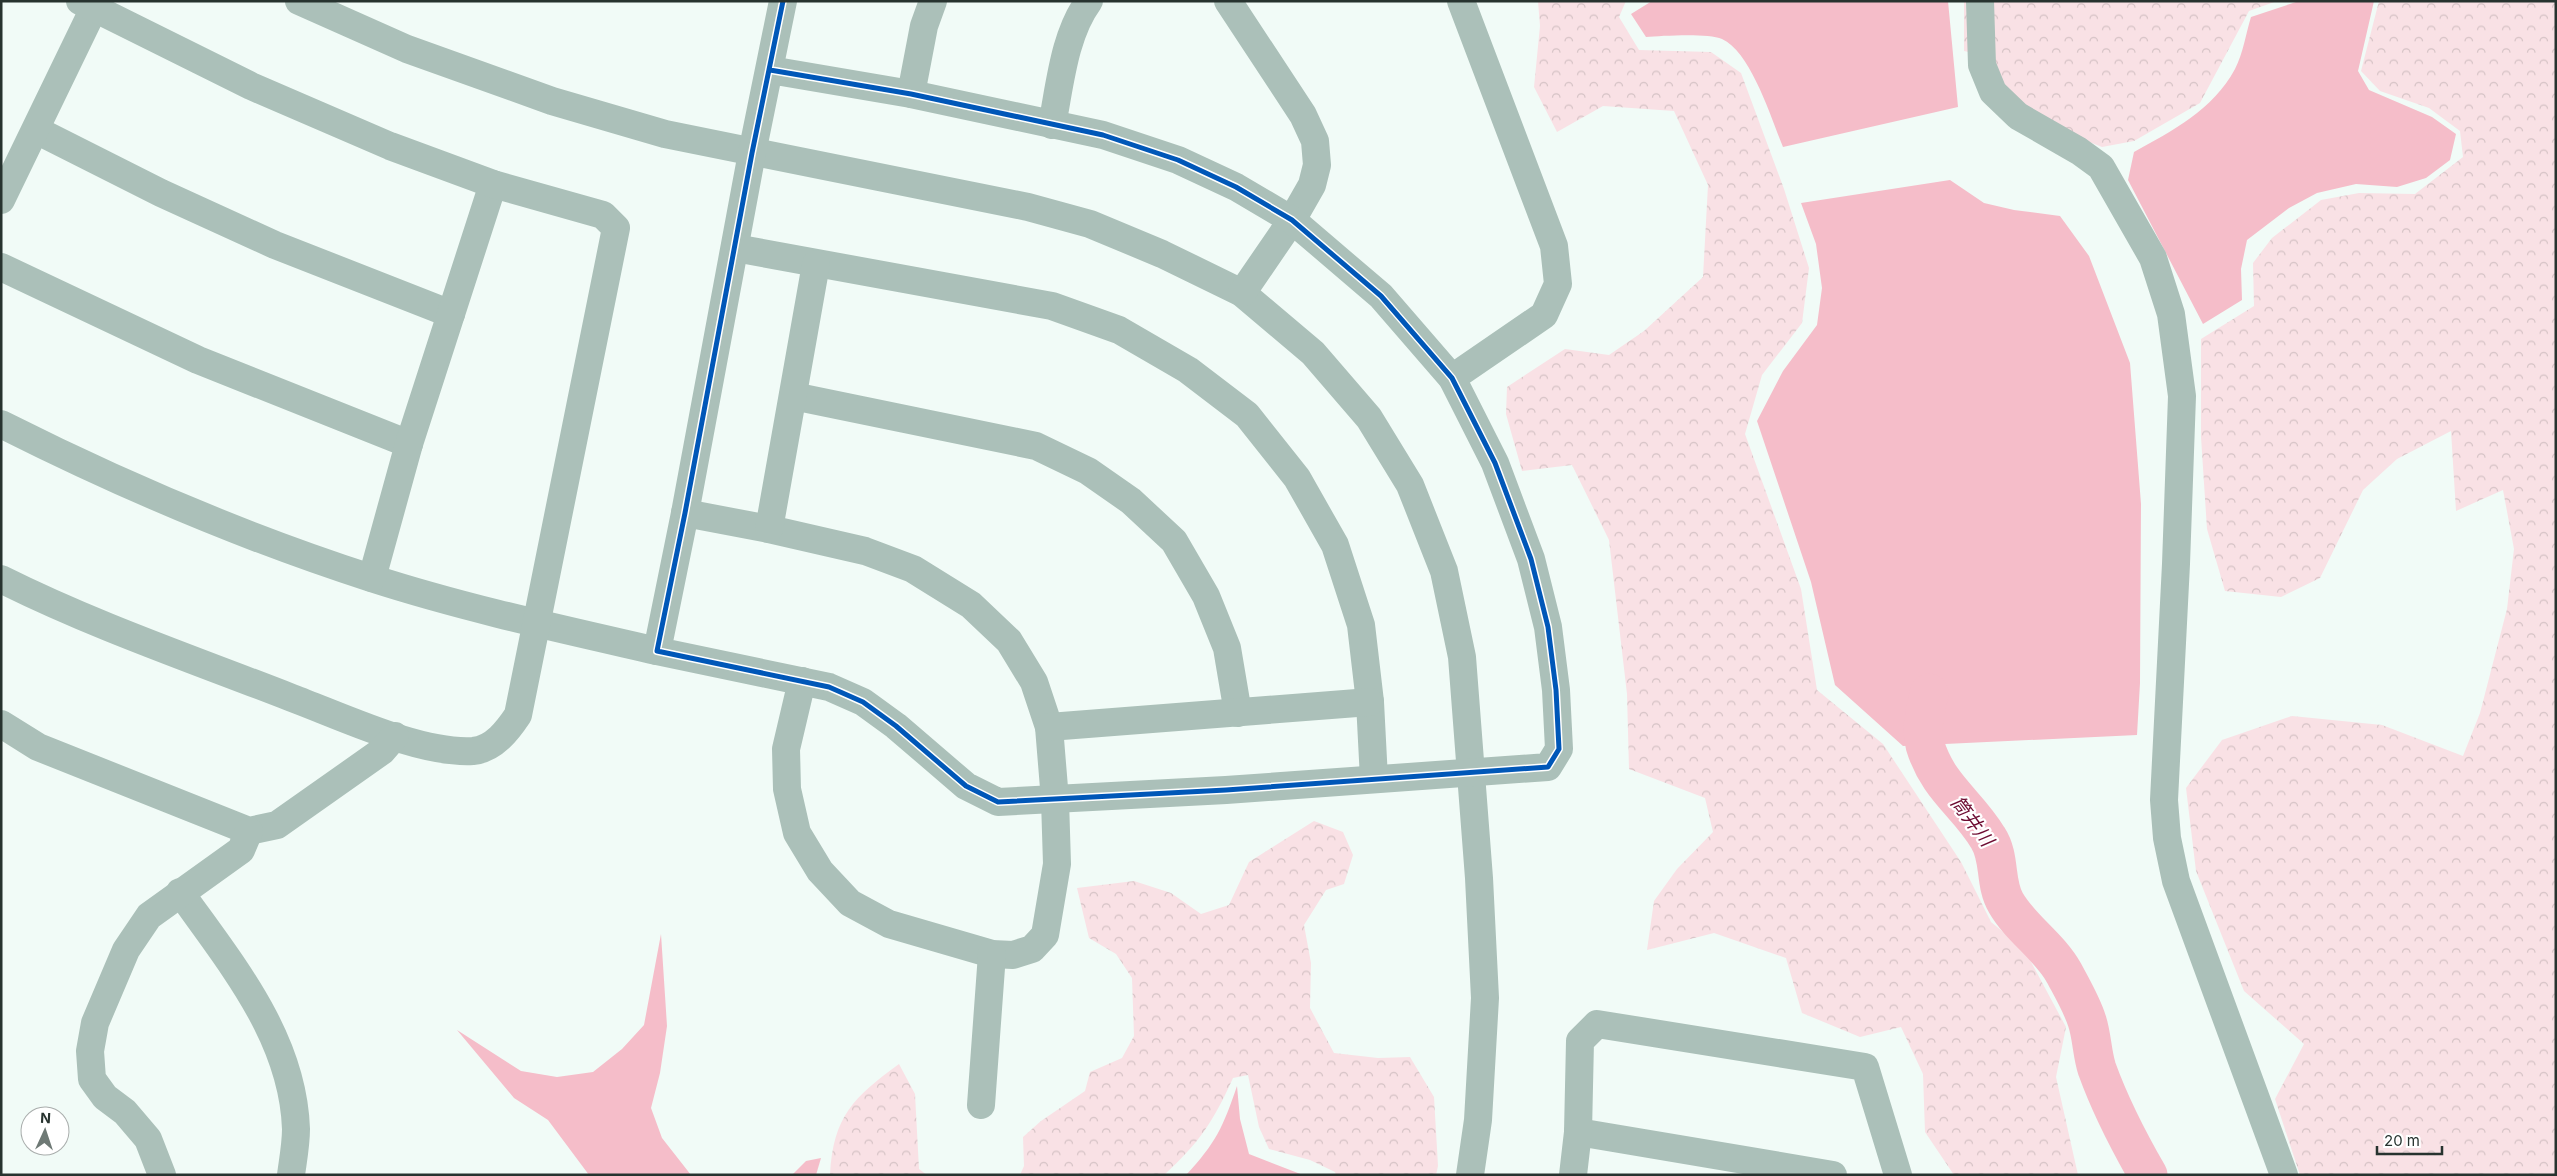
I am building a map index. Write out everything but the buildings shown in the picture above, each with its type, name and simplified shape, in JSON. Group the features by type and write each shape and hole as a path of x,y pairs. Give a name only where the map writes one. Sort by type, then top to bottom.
{"street":[{"path":"299,1 407,49 552,101 665,134 1028,207 1090,224 1162,254 1242,293 1313,353 1369,418 1410,484 1444,571 1462,658 1485,998 1478,1120 1470,1175"},
{"path":"657,651 685,513 752,153 783,1"},
{"path":"911,94 924,26 933,1"},
{"path":"1052,125 1067,51 1083,9 1089,1"},
{"path":"1228,1 1303,115 1314,141 1316,165 1312,185 1292,220 1242,293"},
{"path":"1452,378 1544,314 1558,284 1554,246 1461,1"},
{"path":"1980,1 1982,65 1994,92 2018,116 2079,151 2101,168 2153,258 2171,314 2182,396 2164,800 2166,838 2176,881 2284,1175"},
{"path":"1,200 36,130 87,5 268,93 390,146 493,184 603,215 616,228 518,715 502,738 475,751 438,749 395,736 164,648 1,579"},
{"path":"1,424 156,496 260,538 372,578 537,623 657,651 829,687 863,702 896,726 966,786 998,802 1055,800 1548,767 1559,749 1556,690 1548,626 1531,559 1495,463 1452,378 1381,296 1292,220 1236,187 1178,160 1103,135 911,94 770,70"},
{"path":"36,130 161,193 275,245 450,314"},
{"path":"372,578 409,444 493,184"},
{"path":"735,248 1052,306 1119,330 1188,370 1247,415 1298,478 1335,545 1360,625 1370,702 1374,779"},
{"path":"769,529 816,264"},
{"path":"1,267 198,360 409,444"},
{"path":"793,396 1036,446 1088,471 1131,501 1174,541 1206,596 1227,648 1238,713"},
{"path":"685,513 769,529 865,552 913,569 971,605 1009,640 1034,682 1049,727 1055,800 1057,864 1045,935 1032,948 1013,955 992,954 889,924 850,902 820,871 797,833 787,789 786,749 802,681"},
{"path":"1049,727 1370,702"},
{"path":"1,724 38,747 249,831 277,825 382,751 395,736"},
{"path":"162,1175 148,1139 125,1112 105,1097 92,1080 90,1051 95,1023 126,950 149,916 180,892 242,850 249,831"},
{"path":"180,892 251,992 278,1046 291,1089 296,1130 291,1175"},
{"path":"980,1105 992,954"},
{"path":"1573,1175 1578,1132 1580,1041 1597,1024 1865,1067 1898,1175"},
{"path":"1578,1132 1833,1175"}],"green space":[{"path":"1538,1 1626,1 1619,17 1639,50 1711,52 1741,73 1784,189 1809,268 1802,323 1762,375 1745,434 1801,589 1817,690 1883,744 1961,862 1991,922 2024,949 2066,1027 2056,1077 2078,1175 1954,1175 1925,1132 1923,1074 1901,1027 1860,1037 1802,1013 1786,958 1714,933 1647,950 1654,901 1677,869 1713,832 1705,798 1629,769 1627,694 1609,540 1572,465 1522,471 1506,414 1507,387 1565,349 1609,355 1644,331 1703,277 1708,185 1674,111 1603,106 1557,132 1534,87 1540,26"},
{"path":"1964,1 2277,1 2249,11 2200,103 2134,141 2102,147 2044,124 2003,86 1992,57 1964,51"},
{"path":"2379,1 2556,1 2556,1175 2300,1175 2275,1099 2304,1044 2244,991 2196,871 2186,788 2222,740 2292,716 2382,725 2463,756 2480,713 2507,609 2514,549 2503,490 2456,511 2451,431 2397,459 2363,490 2320,578 2281,597 2225,591 2207,529 2201,437 2201,339 2254,306 2253,263 2272,238 2321,200 2359,193 2415,194 2463,157 2460,131 2429,108 2380,91 2361,71"},
{"path":"1314,821 1343,832 1353,855 1344,884 1326,890 1304,925 1311,963 1310,1008 1334,1053 1378,1058 1410,1057 1434,1097 1438,1166 1436,1175 1336,1175 1335,1172 1310,1160 1269,1149 1259,1127 1248,1075 1233,1078 1219,1107 1204,1131 1187,1152 1164,1175 1020,1175 1024,1166 1023,1137 1041,1121 1085,1091 1090,1072 1122,1058 1134,1036 1132,978 1116,954 1089,938 1077,888 1134,881 1171,893 1201,914 1229,905 1249,862"},
{"path":"899,1064 915,1094 919,1169 927,1175 830,1175 836,1137 841,1123 849,1110 858,1098"}],"shaded area":[{"path":"1652,1 1948,1 1958,107 1783,147 1759,87 1742,57 1732,46 1722,39 1715,37 1685,35 1646,37 1631,14"},
{"path":"2299,1 2374,1 2358,71 2369,90 2432,117 2456,134 2450,160 2426,178 2397,187 2356,184 2317,193 2289,208 2247,240 2241,269 2242,300 2203,324 2128,180 2134,152 2177,127 2203,108 2215,96 2226,83 2238,63 2251,17"},
{"path":"1950,180 1984,203 2014,210 2060,216 2089,256 2130,363 2141,504 2140,683 2137,735 1903,746 1835,685 1811,582 1757,421 1783,371 1817,325 1822,288 1816,244 1801,203"},
{"path":"661,934 667,1026 660,1073 651,1108 662,1138 691,1175 589,1175 548,1120 514,1098 457,1030 521,1071 557,1077 593,1072 622,1049 644,1025"},
{"path":"1237,1086 1240,1119 1249,1154 1303,1175 1186,1175 1218,1134"},
{"path":"821,1158 816,1175 792,1175 806,1161"}],"waterway":[{"name":"筒井川","path":"1929,693 1923,732 1925,745 1931,760 1945,784 1988,838 1995,854 2000,887 2006,903 2019,921 2051,954 2064,973 2087,1021 2095,1063 2102,1083 2120,1123 2148,1175"}],"cycle path":[{"path":"770,70 911,94 1103,135 1178,160 1236,187 1292,220 1381,296 1452,378 1495,463 1531,559 1548,627 1556,690 1559,749 1548,767 1226,790 998,802 966,786 896,726 863,702 829,687 657,651 685,513 752,153 783,1"}]}
